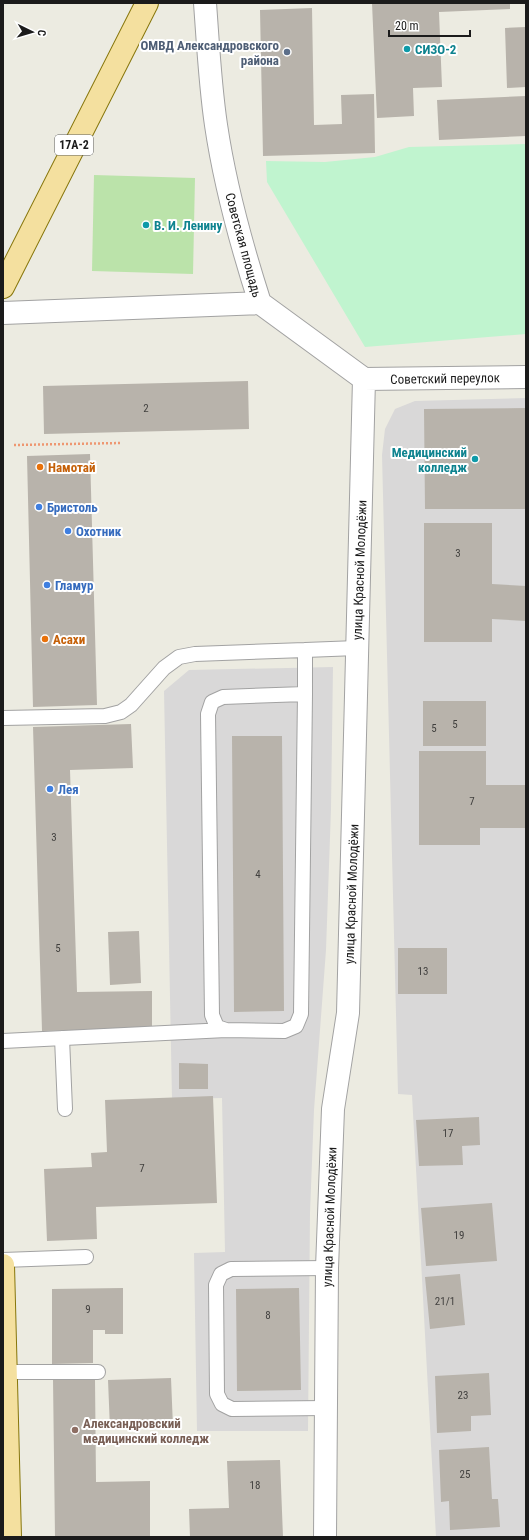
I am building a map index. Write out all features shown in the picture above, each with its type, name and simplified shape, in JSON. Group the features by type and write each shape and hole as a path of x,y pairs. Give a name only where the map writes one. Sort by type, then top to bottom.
{"main road":[{"name":"17А-2","path":"3,287 147,3"},
{"path":"3,1265 6,1372 6,1511 10,1537"}],"street":[{"name":"Советская площадь","path":"3,313 260,303 239,239 219,139 205,3"},
{"path":"260,303 364,379"},
{"name":"Советский переулок","path":"364,379 526,377"},
{"name":"улица Красной Молодёжи","path":"325,1537 327,1268 333,1109 348,1012 364,379"}],"lane":[{"path":"3,718 104,716 121,712 131,705 164,668 179,657 195,654 357,648"},
{"path":"3,1040 226,1030 284,1031 296,1026 301,1014 305,650"},
{"path":"226,1030 217,1028 212,1015 208,714 212,702 223,697 305,694"},
{"path":"62,1038 65,1109"},
{"path":"3,1260 86,1257"},
{"path":"325,1408 232,1409 222,1404 217,1394 216,1285 221,1274 231,1269 327,1268"},
{"path":"6,1372 98,1372"}],"path":[{"path":"14,445 121,443"}],"shaded area":[{"path":"526,398 526,1537 436,1537 412,1095 398,1094 382,455 385,429 395,409 415,401"},
{"path":"333,667 331,809 326,950 314,1110 310,1213 308,1431 197,1431 194,1253 225,1252 222,1098 172,1099 164,691 189,670"}],"green space":[{"path":"526,144 526,334 365,347 267,182 266,161 325,162 375,157 409,147"},
{"path":"94,175 195,178 193,274 92,271"}],"building":[{"name":"СИЗО-2","path":"372,3 510,3 510,9 439,12 442,87 413,88 414,116 377,118"},
{"name":"ОМВД Александровского района","path":"312,8 314,125 342,124 341,95 374,94 375,153 263,156 260,10"},
{"path":"526,27 526,87 507,88 505,28"},
{"path":"526,96 526,136 439,140 437,100"},
{"path":"248,381 249,429 44,434 43,386"},
{"name":"Медицинский колледж","path":"526,408 526,509 425,509 424,409"},
{"path":"90,454 97,705 33,707 27,456"},
{"path":"424,523 492,523 492,584 526,586 526,621 492,619 492,642 424,642"},
{"path":"423,701 486,701 486,746 423,746"},
{"path":"131,724 133,768 70,770 77,992 152,991 152,1029 42,1031 33,727"},
{"path":"232,736 282,736 284,1011 234,1012"},
{"path":"419,751 486,751 486,785 526,785 526,828 480,828 480,845 419,845"},
{"path":"139,931 141,983 110,985 108,932"},
{"path":"398,948 447,948 447,994 398,994"},
{"path":"179,1063 208,1064 208,1089 179,1089"},
{"path":"213,1096 217,1203 96,1207 97,1239 47,1241 44,1169 92,1167 91,1153 107,1152 105,1100"},
{"path":"479,1117 480,1145 462,1146 463,1165 419,1166 416,1120"},
{"path":"492,1203 497,1261 426,1266 421,1208"},
{"path":"460,1274 465,1325 430,1329 425,1277"},
{"path":"123,1288 123,1334 105,1334 105,1330 93,1330 93,1363 52,1364 52,1289"},
{"path":"299,1288 301,1390 237,1391 236,1289"},
{"path":"489,1373 491,1415 471,1416 471,1431 437,1433 435,1376"},
{"path":"171,1378 173,1427 110,1429 108,1380"},
{"name":"Александровский медицинский колледж","path":"53,1379 95,1379 96,1482 150,1481 150,1537 55,1537"},
{"path":"489,1447 492,1499 498,1499 500,1527 450,1530 449,1501 441,1502 439,1450"},
{"path":"280,1460 283,1537 190,1537 189,1509 229,1508 227,1461"}],"place":[{"name":"СИЗО-2","path":"407,49"},
{"name":"ОМВД Александровского района","path":"287,52"},
{"name":"В. И. Ленину","path":"146,225"},
{"name":"Медицинский колледж","path":"475,459"},
{"name":"Намотай","path":"40,467"},
{"name":"Бристоль","path":"39,507"},
{"name":"Охотник","path":"68,531"},
{"name":"Гламур","path":"47,585"},
{"name":"Асахи","path":"45,639"},
{"name":"Лея","path":"50,789"},
{"name":"Александровский медицинский колледж","path":"75,1430"}]}
